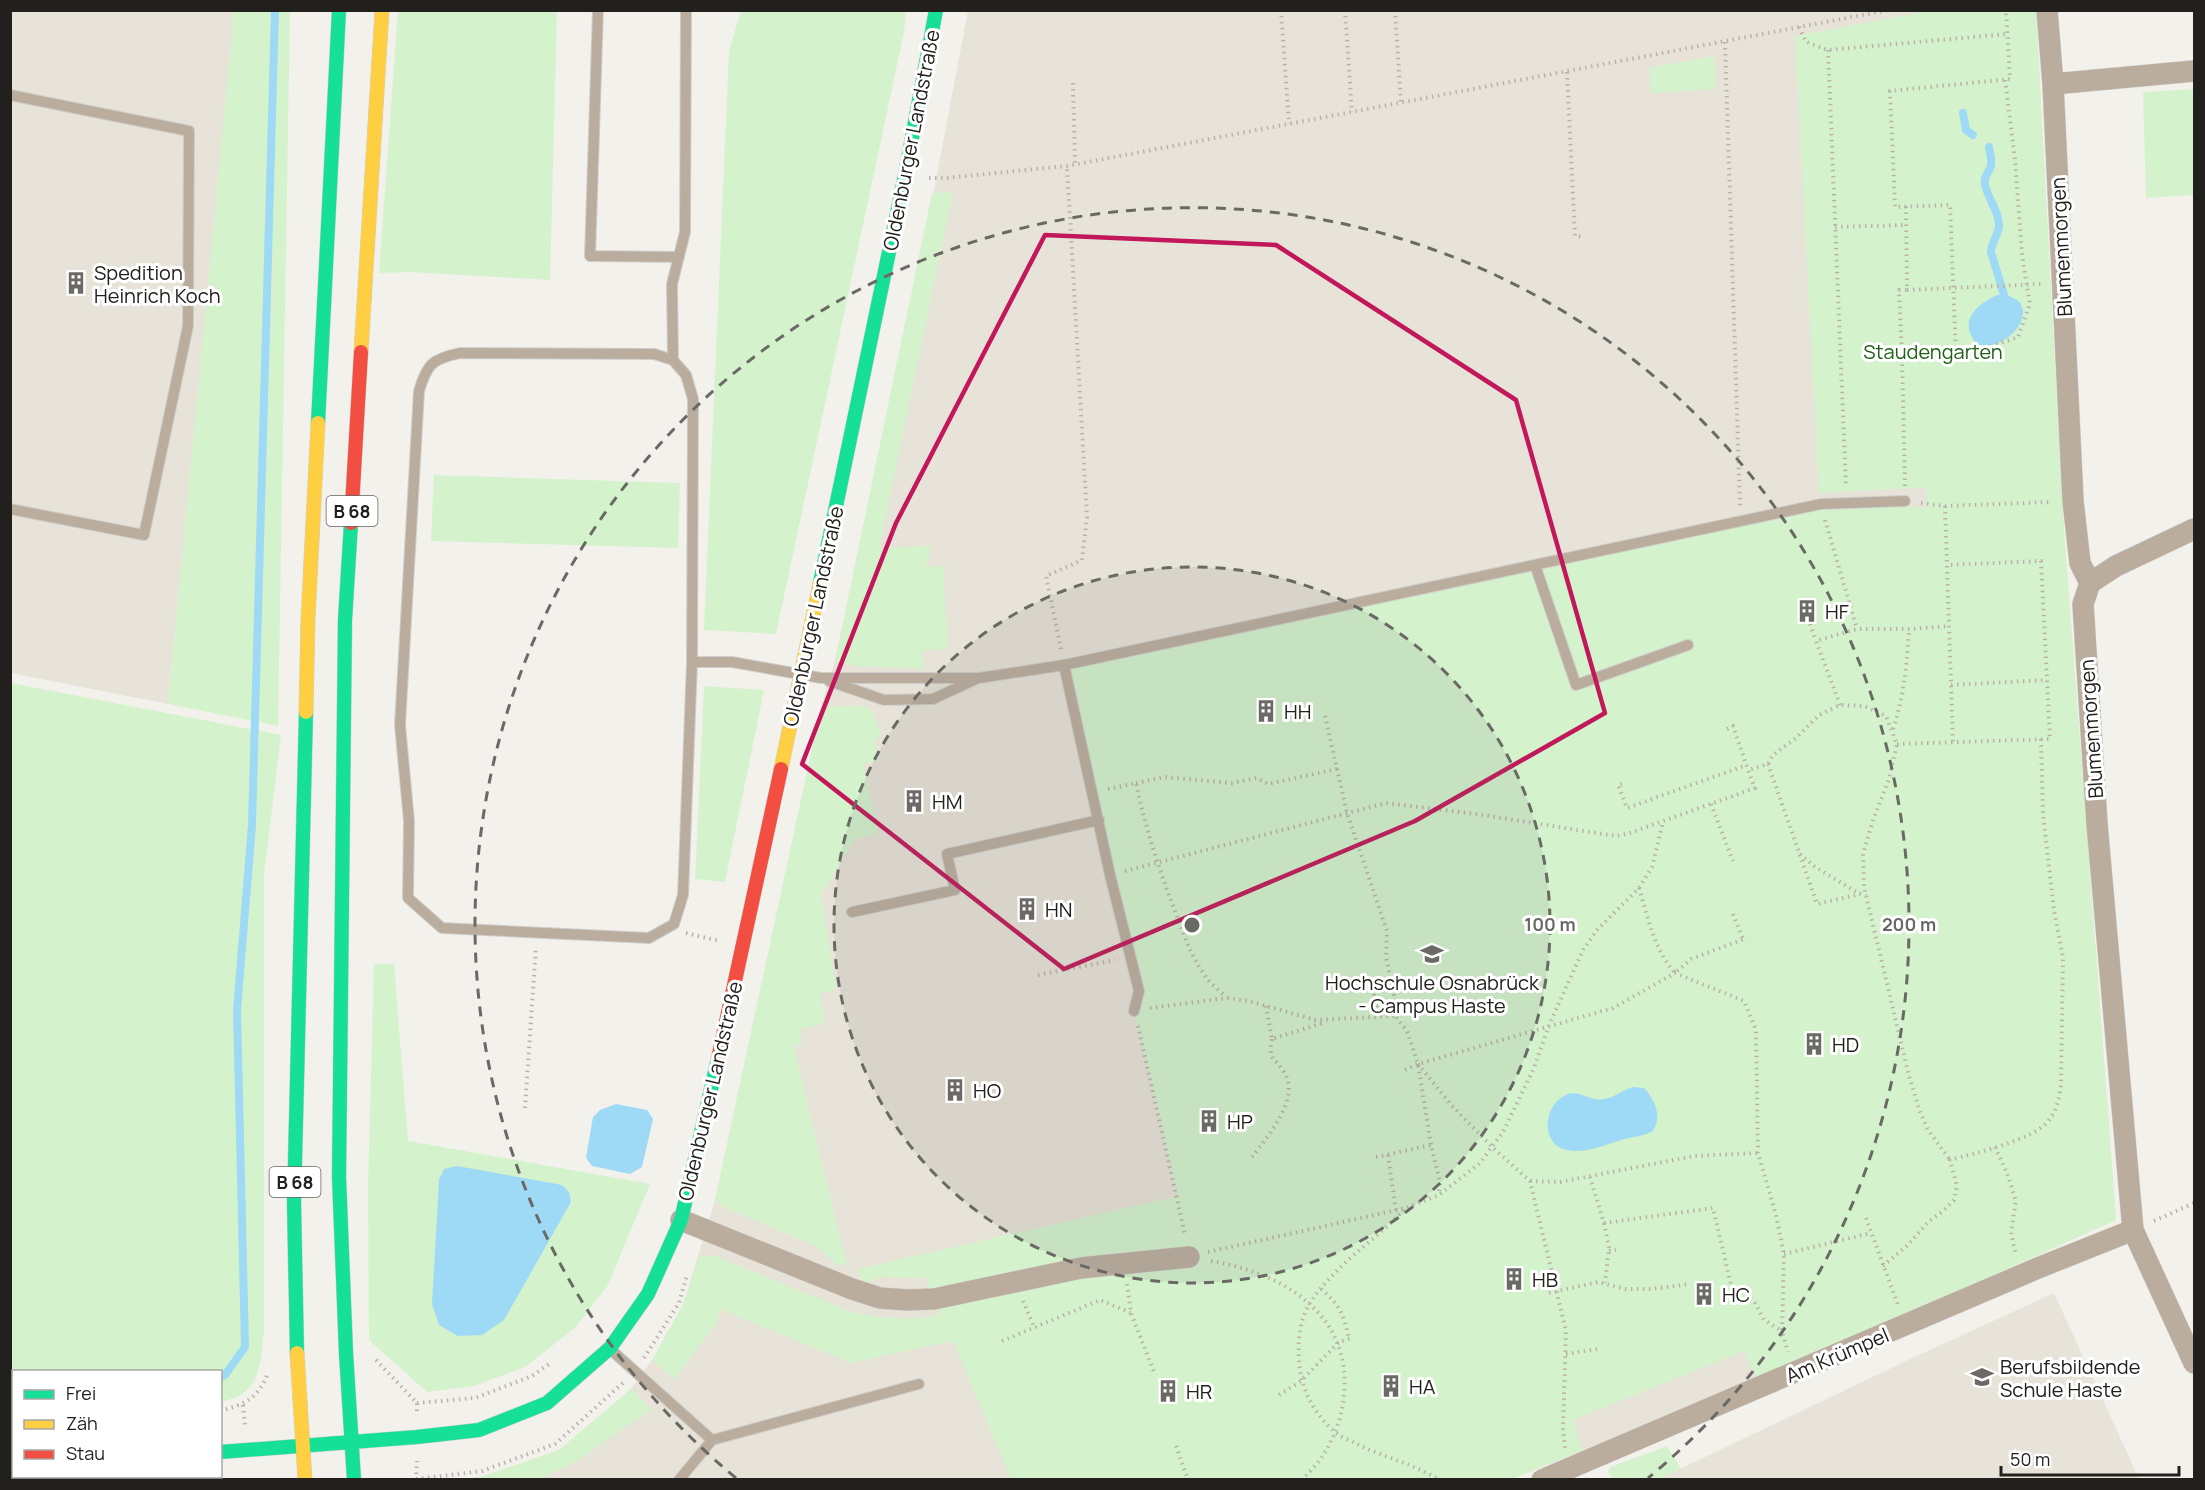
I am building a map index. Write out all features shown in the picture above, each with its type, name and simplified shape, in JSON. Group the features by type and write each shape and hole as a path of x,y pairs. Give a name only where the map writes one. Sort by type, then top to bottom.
{"main road":[{"name":"B 68","path":"305,1479 297,1353 294,1203 308,619 339,10"},
{"name":"B 68","path":"354,1479 339,1176 345,620 382,10"},
{"name":"Oldenburger Landstraße","path":"222,1452 479,1430 547,1403 610,1348 648,1294 681,1220 716,1068 905,175 936,10"}],"street":[{"name":"Blumenmorgen","path":"2047,10 2053,84 2073,501 2080,563 2090,583 2083,604 2097,824 2133,1230 2192,1350"},
{"path":"2053,84 2194,71"},
{"path":"2090,583 2116,566 2194,529"},
{"name":"Oldenburger Landstraße","path":"681,1220 790,1265 880,1298 934,1299 1044,1275 1125,1263 1190,1257"},
{"name":"Am Krümpel","path":"1542,1479 2038,1268 2133,1230"},
{"path":"1575,1466 1592,1479"}],"lane":[{"path":"598,10 590,256 679,256"},
{"path":"673,360 672,284 685,232 686,10"},
{"path":"10,95 189,130 189,142 188,326 144,535 10,509"},
{"path":"460,353 654,354 673,360 686,375 693,399 692,662 683,895 674,924 649,938 442,928 408,898 409,821 400,725 419,391 424,371 440,357 460,353"},
{"path":"692,662 732,662 821,678 979,678 1064,665 1821,504 1905,501"},
{"path":"1535,565 1576,685 1688,645"},
{"path":"1064,665 1110,875 1139,991 1134,1011"},
{"path":"821,678 884,700 933,699 979,678"},
{"path":"852,912 955,890 947,854 1099,820"},
{"path":"610,1348 712,1440"},
{"path":"679,1479 712,1440 919,1384"}],"path":[{"path":"1281,10 1289,124"},
{"path":"1345,10 1352,112"},
{"path":"1395,10 1401,103"},
{"path":"905,175 946,178 1067,166 1889,10"},
{"path":"1902,356 1956,355 1954,288 1950,205 1895,207 1890,91 2010,79 2006,10"},
{"path":"1799,27 1806,42 1828,50 2007,34"},
{"path":"1725,42 1741,520"},
{"path":"1828,50 1846,503"},
{"path":"1567,72 1575,236 1584,237"},
{"path":"1956,351 1984,352 1995,345 2018,337 2030,304 2022,255 2015,160 2005,79"},
{"path":"1073,83 1075,164"},
{"path":"1064,665 1046,576 1082,560 1087,517 1067,166"},
{"path":"1906,206 1907,290"},
{"path":"1835,227 1906,225"},
{"path":"2042,284 1899,290 1905,501 1945,506 2073,501"},
{"path":"1821,504 1857,629"},
{"path":"1945,506 1953,743"},
{"path":"1897,744 2050,739 2041,561 1947,565"},
{"path":"1810,624 1840,705"},
{"path":"1816,641 1857,629 1950,626"},
{"path":"1893,730 1907,671 1909,629"},
{"path":"1951,685 2047,680"},
{"path":"1860,894 1817,904 1768,764 1773,755 1787,746 1819,715 1840,705 1864,706 1886,716 1897,744 1889,779 1863,854 1866,896 1919,1109 1928,1130 1950,1160 1957,1186 1954,1200 1883,1266"},
{"path":"1325,716 1347,813 1387,931 1386,957 1396,1005 1395,1016 1407,1031 1418,1064 1431,1145 1440,1182 1438,1195"},
{"path":"1110,875 1386,803 1476,814 1616,836 1664,822 1755,788 1733,726 1727,729"},
{"path":"1950,1160 2030,1134 2048,1122 2058,1106 2061,1085 2063,957 2054,910 2043,814 2041,740"},
{"path":"1622,784 1618,785 1627,808 1747,768 1768,764"},
{"path":"1093,792 1165,777 1232,783 1257,778 1268,784 1337,769"},
{"path":"1136,783 1157,863 1194,958 1205,976 1227,998"},
{"path":"1711,804 1733,861"},
{"path":"1190,1257 1406,1208 1438,1195 1480,1163 1503,1132 1534,1068 1549,1024 1584,950 1597,930 1638,888 1652,867 1664,822"},
{"path":"1799,854 1815,867 1866,896"},
{"path":"1638,888 1656,945 1665,962 1675,973 1744,1001 1756,1030 1758,1153 1776,1215 1784,1254 1782,1331 1794,1373"},
{"path":"1405,1070 1549,1024 1613,1008 1675,973 1690,959 1745,938 1733,914"},
{"path":"674,924 685,932 720,941 718,951"},
{"path":"525,1108 537,933"},
{"path":"1038,975 1130,957"},
{"path":"1374,994 1378,1017"},
{"path":"1190,1257 1178,1196 1134,1011 1227,998 1315,1020 1395,1016"},
{"path":"1252,1157 1276,1125 1287,1102 1287,1080 1284,1072 1273,1061 1270,1050 1272,1039 1266,1006"},
{"path":"1272,1039 1329,1021"},
{"path":"1418,1064 1453,1107 1492,1148 1530,1181 1566,1331 1563,1429 1565,1451 1575,1466"},
{"path":"1376,1157 1431,1145"},
{"path":"1995,1147 2016,1201 2011,1232 2016,1255"},
{"path":"1530,1181 1560,1182 1695,1156 1758,1153"},
{"path":"1388,1155 1396,1211"},
{"path":"1590,1176 1604,1223 1609,1251 1605,1283"},
{"path":"2133,1230 2194,1203"},
{"path":"1406,1208 1321,1289 1309,1305 1299,1337 1301,1381 1320,1417 1336,1433 1364,1447 1426,1471 1439,1479"},
{"path":"1604,1223 1713,1208 1733,1293 1753,1299 1764,1320 1782,1331"},
{"path":"1866,1218 1905,1325"},
{"path":"1784,1254 1871,1233"},
{"path":"1713,1236 1719,1236"},
{"path":"1609,1251 1617,1250"},
{"path":"1190,1257 1252,1270 1289,1289 1323,1318 1339,1342 1345,1384 1336,1433 1322,1458 1302,1479"},
{"path":"1125,1263 1131,1313 1154,1372"},
{"path":"1549,1293 1589,1283 1605,1283 1625,1289 1651,1289 1690,1284"},
{"path":"1279,1395 1301,1381 1339,1342 1350,1339 1342,1312 1335,1300 1321,1289"},
{"path":"1002,1341 1100,1300 1131,1313"},
{"path":"1566,1354 1598,1349"},
{"path":"417,1403 475,1398 532,1376 557,1358"},
{"path":"222,1410 243,1405"},
{"path":"1176,1446 1188,1479"}],"highlighted area":[{"path":"1045,235 1276,245 1516,400 1605,713 1415,821 1064,969 802,764 896,523"}],"shaded area":[{"path":"10,11 235,11 168,704 11,673"},
{"name":"Hochschule Osnabrück - Campus Haste","path":"968,11 2036,11 2063,517 2116,1220 1758,1380 1512,1479 463,1480 484,1476 559,1450 631,1389 652,1360 683,1305 715,1200 821,707 835,661 926,232"},
{"name":"Berufsbildende Schule Haste","path":"2054,1293 2139,1479 1659,1479 1908,1360"}],"green space":[{"path":"741,10 906,11 904,32 776,634 704,630 729,51"},
{"path":"234,11 290,11 278,726 168,704"},
{"path":"398,11 557,11 550,280 411,272 379,273"},
{"name":"Staudengarten","path":"1930,11 2036,11 2063,517 2116,1220 1758,1380 1744,1351 1572,1420 1583,1450 1512,1479 1011,1479 953,1341 851,1363 720,1309 716,1324 674,1379 652,1360 683,1305 698,1258 703,1256 715,1256 849,1311 872,1316 918,1318 941,1314 925,1278 879,1277 871,1282 862,1280 858,1269 1178,1196 1134,1011 1139,991 1066,668 1815,510 1905,506 1926,508 1926,487 1819,493 1795,36"},
{"path":"1714,56 1716,89 1650,93 1650,68"},
{"path":"2194,89 2194,195 2146,198 2143,92"},
{"path":"953,192 879,548 932,546 926,567 943,566 948,649 922,651 923,669 856,666 835,661 932,193"},
{"path":"434,475 680,483 678,548 431,541"},
{"path":"11,683 281,735 264,875 264,1331 256,1376 247,1391 222,1402 222,1370 12,1370 11,1433"},
{"path":"704,686 764,690 725,882 695,879"},
{"path":"866,706 873,712 881,737 874,739 879,760 863,764 878,834 855,839 821,894 836,989 820,994 825,1023 800,1029 802,1044 793,1045 847,1265 836,1264 815,1246 722,1206 715,1200 821,707"},
{"path":"374,964 394,964 408,1141 650,1184 608,1285 575,1328 525,1367 474,1386 427,1392 369,1340 368,1188"},
{"path":"631,1389 651,1409 577,1461 541,1479 463,1479 484,1476 559,1450"},
{"path":"1667,1446 1681,1469 1659,1479 1612,1479 1608,1472 1610,1467"}],"water":[{"path":"1997,295 2012,297 2021,304 2023,313 2020,323 2004,340 1992,345 1978,345 1969,329 1971,316 1982,304"},
{"path":"1633,1087 1644,1088 1654,1103 1657,1120 1652,1132 1581,1151 1558,1147 1552,1140 1548,1132 1549,1114 1560,1099 1572,1093 1604,1099"},
{"path":"616,1104 647,1110 653,1119 642,1167 630,1174 592,1166 586,1158 593,1117 600,1110"},
{"path":"457,1166 562,1185 569,1192 571,1202 504,1320 482,1335 458,1336 439,1325 432,1304 439,1179 444,1169"}],"waterway":[{"path":"222,1376 245,1347 237,1010 252,825 275,10"},
{"path":"1963,113 1966,130 1973,135"},
{"path":"1989,147 1991,166 1985,177 1986,189 1997,214 1999,225 1991,252 2004,295"}],"traffic: fast":[{"path":"318,423 339,10"},
{"path":"820,583 905,175 936,10"},
{"path":"346,1353 339,1177 345,620 351,523"},
{"path":"297,1353 294,1203 306,712"},
{"path":"222,1452 479,1430 547,1403 610,1348 648,1294 681,1220 718,1059"},
{"path":"346,1353 354,1480"}],"traffic: slow":[{"path":"361,352 382,10"},
{"path":"306,712 308,619 318,423"},
{"path":"781,769 820,583"},
{"path":"297,1353 305,1480"}],"traffic: jam":[{"path":"351,523 361,352"},
{"path":"718,1059 781,769"}],"place":[{"name":"Spedition Heinrich Koch","path":"76,283"},
{"name":"HF","path":"1807,611"},
{"name":"HH","path":"1266,711"},
{"name":"HM","path":"914,801"},
{"name":"HN","path":"1027,909"},
{"name":"Hochschule Osnabrück - Campus Haste","path":"1432,954"},
{"name":"HD","path":"1814,1044"},
{"name":"HO","path":"955,1090"},
{"name":"HP","path":"1209,1121"},
{"name":"HB","path":"1514,1279"},
{"name":"HC","path":"1704,1294"},
{"name":"Berufsbildende Schule Haste","path":"1982,1377"},
{"name":"HA","path":"1391,1386"},
{"name":"HR","path":"1168,1391"}]}
